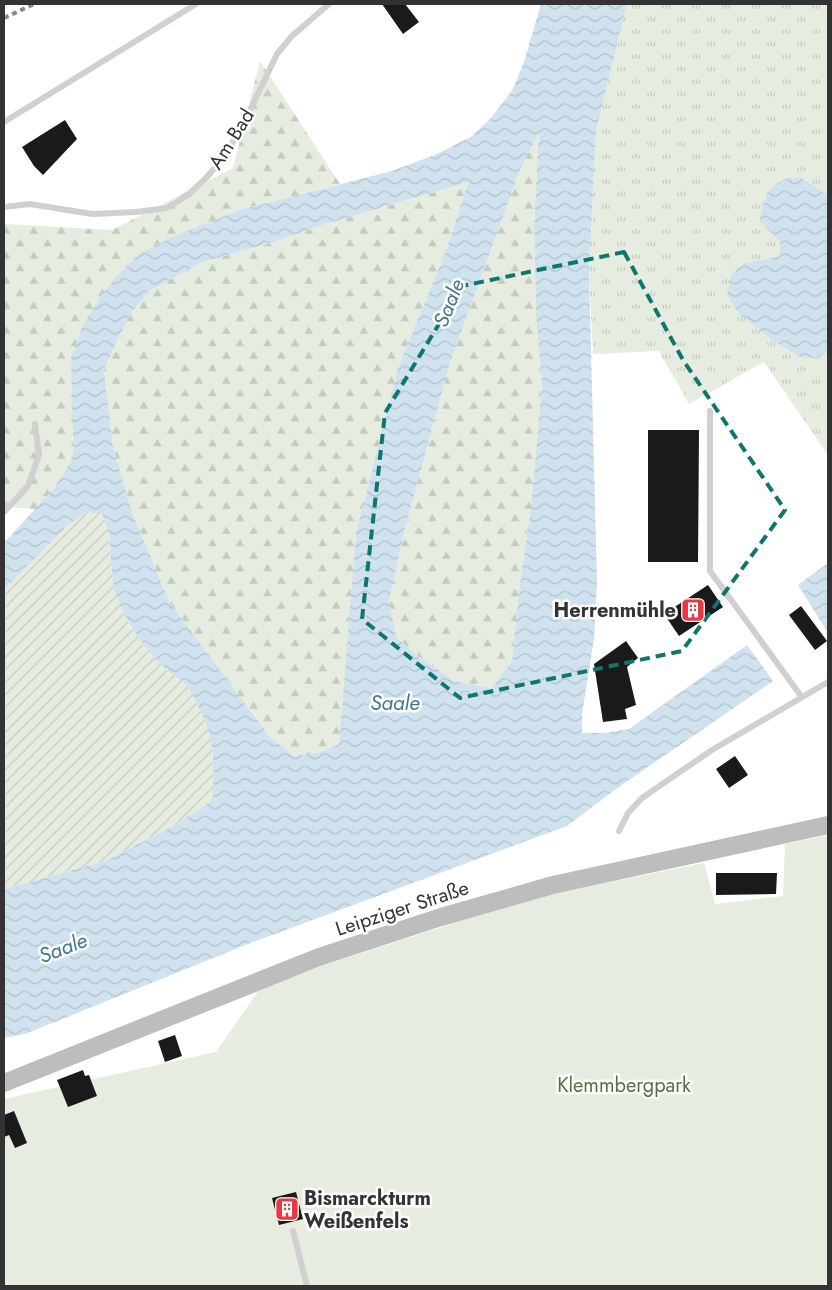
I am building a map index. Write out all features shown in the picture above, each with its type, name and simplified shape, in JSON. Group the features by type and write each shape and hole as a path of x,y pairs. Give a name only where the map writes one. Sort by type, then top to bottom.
{"street":[{"name":"Leipziger Straße","path":"4,1083 319,957 441,917 562,882 828,825"}],"lane":[{"path":"4,122 196,4"},
{"name":"Am Bad","path":"4,206 30,204 92,214 136,212 167,208 188,195 226,155 277,54 292,36 330,4"},
{"path":"710,411 710,571 802,696"},
{"path":"4,512 28,486 39,455 35,424"},
{"path":"619,830 628,813 642,798 712,750 828,682"},
{"path":"293,1231 307,1286"}],"highlighted area":[{"path":"624,252 683,360 785,510 682,651 460,698 362,619 385,413 462,286"}],"green space":[{"path":"627,4 828,4 828,455 764,362 689,404 659,351 593,354 589,272 596,131"},
{"path":"260,61 340,184 239,210 156,245 71,358 74,448 70,463 54,488 36,509 4,507 4,224 112,230 233,168"},
{"path":"539,131 534,225 536,316 542,385 531,507 519,591 512,661 492,688 454,681 413,652 396,637 389,600 405,529 450,363 520,170"},
{"path":"468,182 447,248 398,368 356,533 339,744 321,752 294,756 270,737 170,603 132,512 113,447 104,369 129,316 149,291 203,262"},
{"path":"86,513 101,513 106,522 110,542 113,585 120,605 131,626 159,662 189,689 208,728 212,751 213,800 171,827 105,861 4,889 4,590 69,524"},
{"name":"Klemmbergpark","path":"828,835 828,1284 819,1286 4,1286 4,1099 216,1052 259,990 324,965 464,920 562,892 704,863 715,904 783,896 785,844"}],"water":[{"name":"Saale","path":"541,4 627,4 596,131 589,272 597,581 594,639 582,714 582,733 604,733 629,729 747,645 773,681 616,789 567,826 253,942 25,1034 4,1038 4,889 105,861 171,827 213,800 212,750 208,728 188,687 151,654 125,616 113,585 110,542 106,522 101,513 86,513 69,524 4,590 4,543 54,488 70,463 74,448 71,358 83,325 102,294 137,256 170,238 239,210 392,171 437,154 472,136 491,118 513,89 524,62","holes":["539,132 534,225 536,316 542,385 531,507 519,591 512,661 492,688 454,681 413,652 396,637 389,600 405,529 450,363 520,170","468,182 447,248 398,368 356,533 339,744 321,752 294,756 270,737 170,603 132,512 113,447 104,369 129,316 149,291 203,262"]},
{"path":"799,177 828,195 828,351 818,357 802,358 775,342 739,314 727,295 731,275 744,264 780,256 780,241 760,222 762,210 765,198 777,183 785,179"},
{"path":"828,563 828,633 798,585"}],"building":[{"path":"382,4 405,4 419,22 403,34"},
{"path":"65,120 77,139 43,175 34,166 22,147"},
{"path":"648,430 699,430 698,562 648,562"},
{"name":"Herrenmühle","path":"708,585 723,607 679,636 664,614"},
{"path":"801,606 827,641 815,650 789,615"},
{"path":"626,641 638,658 627,667 636,705 625,709 627,719 603,722 594,664"},
{"path":"735,756 748,775 729,788 716,769"},
{"path":"716,873 777,873 776,894 716,895"},
{"path":"175,1035 182,1056 165,1062 158,1041"},
{"path":"83,1070 85,1076 89,1075 97,1096 68,1107 57,1080"},
{"path":"14,1111 27,1143 15,1148 9,1135 4,1137 4,1115"},
{"name":"Bismarckturm Weißenfels","path":"296,1192 303,1219 279,1225 272,1198"}],"railway":[{"path":"4,18 34,4"}],"place":[{"name":"Herrenmühle","path":"693,610"},
{"name":"Bismarckturm Weißenfels","path":"287,1209"}]}
